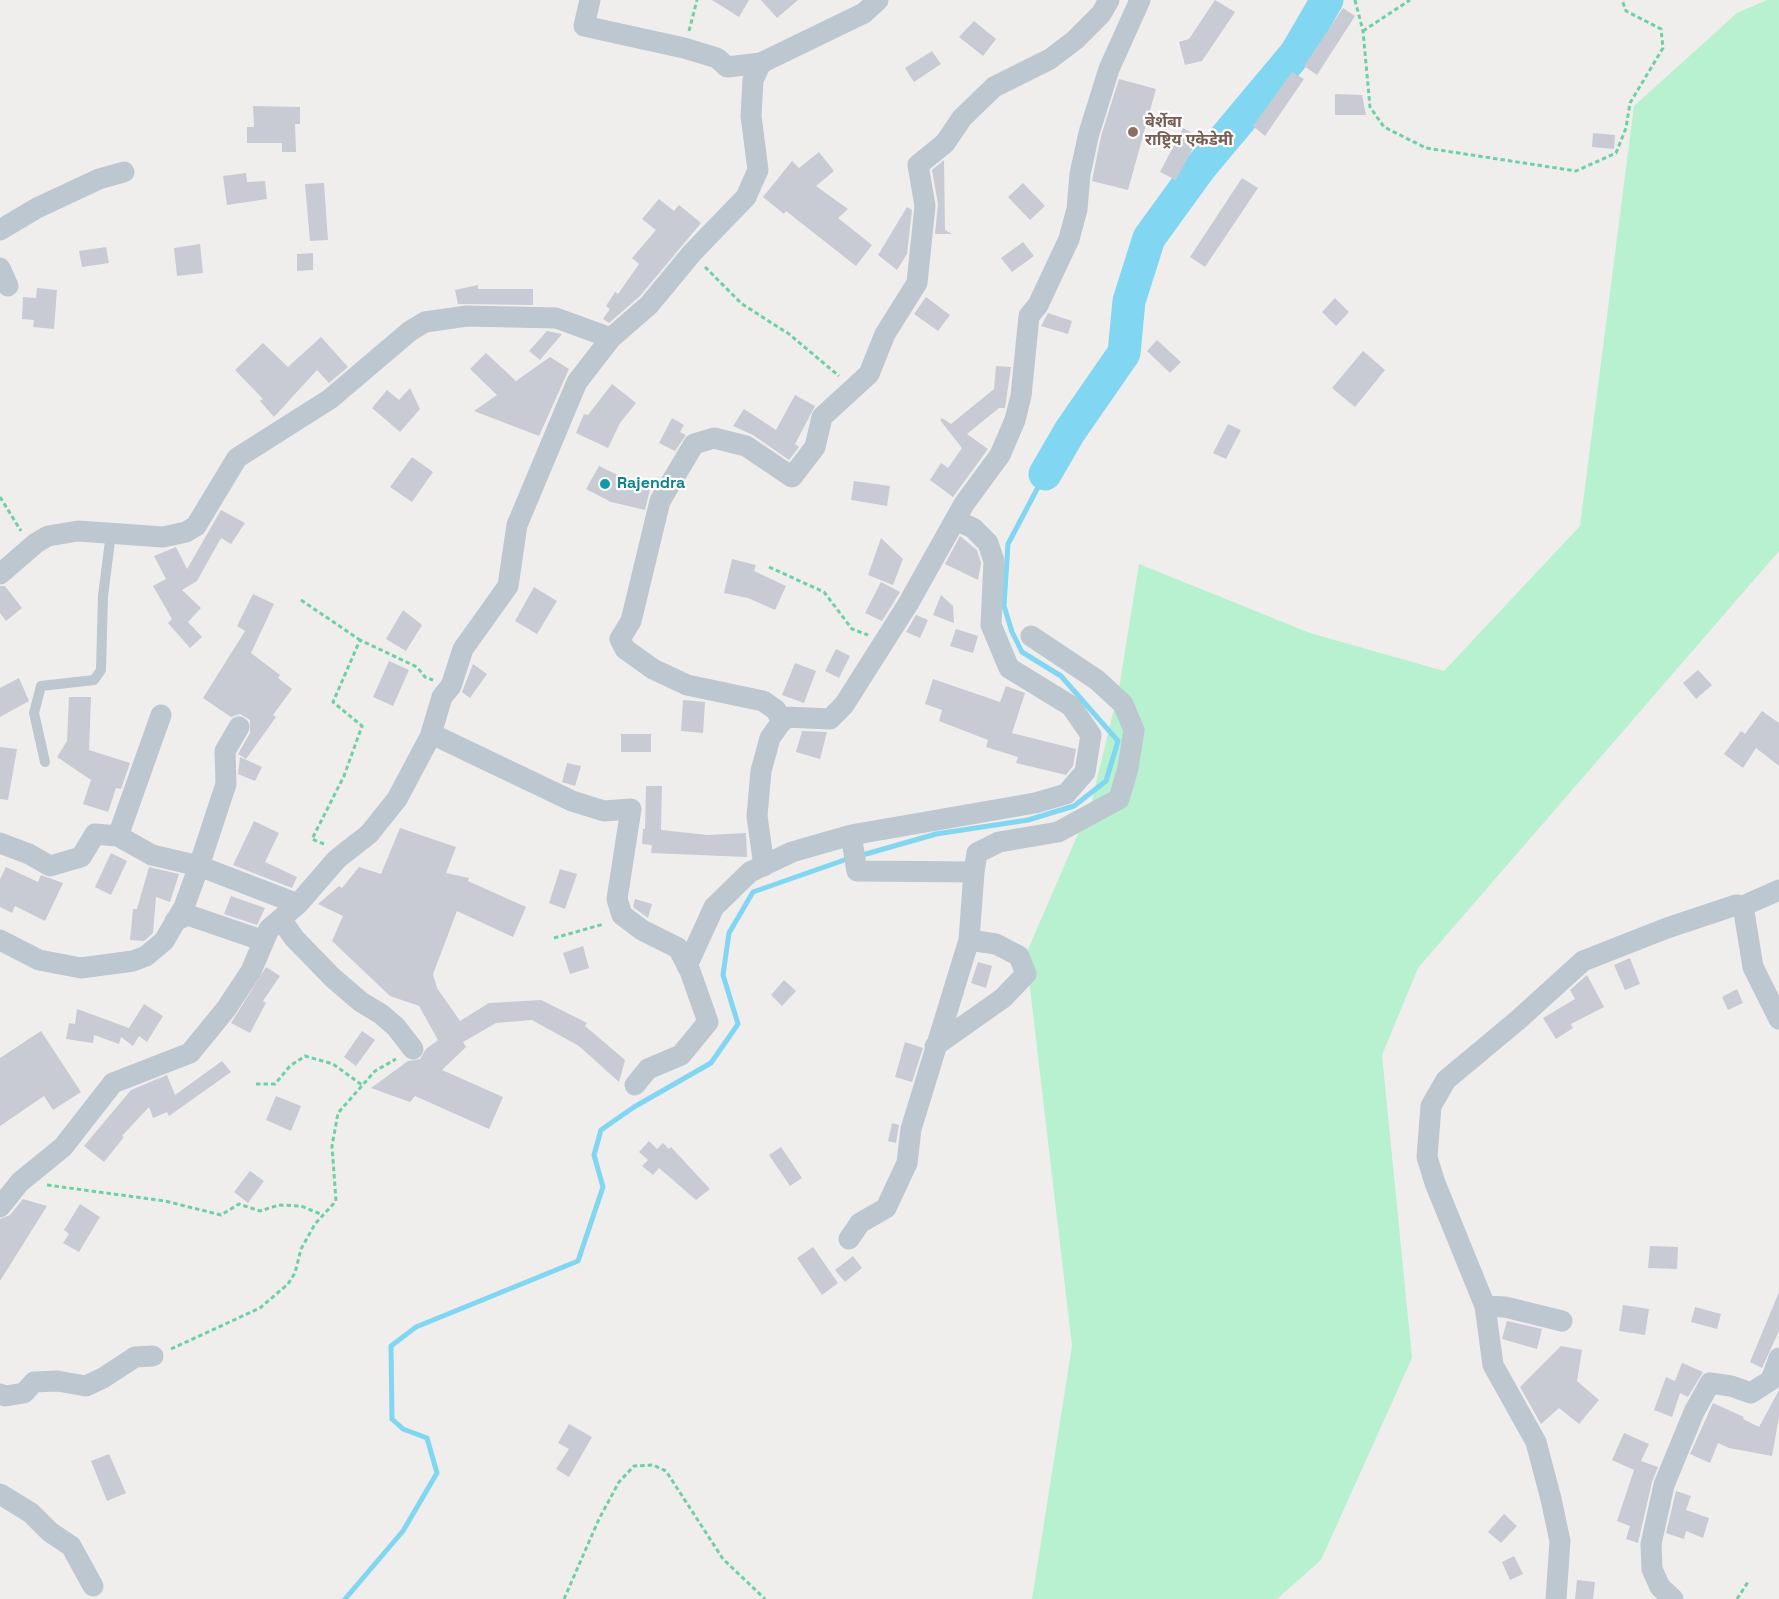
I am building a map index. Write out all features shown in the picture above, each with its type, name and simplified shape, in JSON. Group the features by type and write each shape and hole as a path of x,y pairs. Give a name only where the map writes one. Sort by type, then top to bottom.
{"street":[{"path":"590,0 584,26 684,48 717,58 727,67 761,63 864,13 878,0"},
{"path":"782,722 776,710 763,701 687,685 653,669 625,649 620,639 634,609 660,501 694,444 714,438 746,446 792,477 815,447 822,417 869,374 885,334 917,283 925,206 918,165 945,143 962,118 994,87 1050,58 1075,40 1101,14 1109,0"},
{"path":"764,866 757,816 761,771 770,738 785,717 830,719 844,705 955,520 1000,455 1015,420 1021,396 1029,316 1038,305 1069,239 1077,209 1080,174 1089,133 1108,69 1140,0"},
{"path":"0,1207 20,1182 63,1147 113,1083 190,1053 251,971 269,929 298,904 337,859 369,834 386,813 430,737 442,697 452,686 463,649 508,586 517,525 577,382 611,338 649,305 692,253 746,197 758,170 751,116 753,80 761,63"},
{"path":"0,230 37,208 99,178 124,172"},
{"path":"0,574 36,543 48,536 78,531 163,537 186,532 196,526 237,458 330,399 410,331 425,322 466,316 556,318 611,338"},
{"path":"687,966 714,907 750,872 792,852 851,835 1035,804 1066,794 1085,772 1091,735 1071,706 1009,668 991,625 994,561 988,543 973,528 955,520"},
{"path":"849,1239 860,1223 886,1208 907,1163 910,1129 934,1046 969,940 977,854 999,842 1058,832 1119,799 1128,768 1134,730 1123,704 1097,680 1031,636"},
{"path":"118,836 161,715"},
{"path":"0,940 39,960 81,968 133,961 146,956 164,941 184,907 199,866 226,784 225,752 239,727"},
{"path":"430,737 436,736 572,801 604,811 632,809 617,898 622,915 642,930 678,948 708,1022 681,1055 648,1069 634,1085"},
{"path":"0,843 29,854 50,866 81,857 95,834 118,836 152,855 199,866 298,904"},
{"path":"851,835 857,871 974,872"},
{"path":"1556,1599 1560,1541 1551,1499 1536,1442 1493,1365 1485,1306 1435,1183 1427,1156 1431,1106 1446,1080 1518,1020 1583,961 1667,928 1736,905 1743,906 1779,890"},
{"path":"1743,906 1753,967 1779,1019"},
{"path":"175,921 188,915 264,941"},
{"path":"281,919 294,938 333,978 396,1027 413,1050"},
{"path":"934,1046 1003,998 1026,974 1019,956 996,944 969,940"},
{"path":"1485,1306 1505,1307 1562,1321"},
{"path":"0,1394 5,1396 24,1393 34,1382 57,1381 86,1386 103,1378 135,1356 153,1356"},
{"path":"1673,1599 1660,1587 1652,1569 1651,1544 1664,1485 1694,1412 1710,1383 1731,1386 1751,1393 1771,1380 1779,1358"},
{"path":"0,1494 31,1513 50,1532 71,1546 93,1586"}],"lane":[{"path":"45,762 34,712 41,686 94,680 101,670 103,596 111,533"}],"path":[{"path":"684,48 697,0"},
{"path":"1355,0 1363,31 1370,107 1384,127 1426,148 1576,171 1616,153 1626,128 1630,103 1663,48 1661,29 1626,11 1622,0"},
{"path":"1363,31 1410,0"},
{"path":"692,253 742,304 789,334 827,364 852,389"},
{"path":"0,497 17,529 36,543"},
{"path":"769,567 824,592 852,629 883,641"},
{"path":"301,600 360,640 417,667 424,677 452,686"},
{"path":"337,859 326,846 312,839 344,776 362,726 333,702 360,640"},
{"path":"554,938 596,928 622,915"},
{"path":"153,1356 260,1308 288,1284 296,1273 301,1249 336,1201 332,1146 338,1113 375,1071 413,1050"},
{"path":"256,1084 275,1084 290,1066 305,1056 333,1064 362,1085"},
{"path":"20,1182 165,1201 221,1215 239,1204 260,1211 279,1205 301,1206 324,1215"},
{"path":"564,1599 599,1519 619,1482 634,1466 653,1465 666,1471 723,1559 765,1599"},
{"path":"1737,1599 1748,1582"}],"green space":[{"path":"1767,0 1779,0 1779,551 1418,968 1382,1055 1412,1358 1321,1560 1277,1599 1032,1599 1072,1346 1026,954 1091,804 1119,688 1139,564 1310,633 1444,671 1580,526 1634,106 1737,13"}],"building":[{"path":"712,0 749,0 739,17"},
{"path":"761,0 798,0 777,18"},
{"path":"1215,0 1235,12 1202,61 1185,65 1179,42 1189,39"},
{"path":"1343,8 1355,16 1317,75 1304,66"},
{"path":"974,21 996,39 983,56 959,37"},
{"path":"932,51 941,64 914,82 905,68"},
{"path":"1292,72 1304,79 1265,136 1253,126"},
{"path":"1119,79 1156,89 1128,190 1092,181 1101,136"},
{"path":"1335,94 1362,95 1366,115 1335,115"},
{"path":"253,106 300,107 300,124 295,124 296,152 282,152 282,143 247,143 247,127 254,127"},
{"path":"1183,128 1199,137 1176,180 1160,172"},
{"path":"1593,133 1615,135 1614,149 1592,147"},
{"path":"819,152 834,171 816,186 848,209 838,218 872,245 856,266 786,211 784,214 763,197 792,161 799,168"},
{"path":"944,160 945,230 952,234 935,234 938,204 932,170"},
{"path":"246,173 247,182 265,181 267,199 227,205 223,176"},
{"path":"1242,178 1258,188 1205,267 1190,257"},
{"path":"324,183 328,240 310,241 305,184"},
{"path":"1023,183 1045,206 1030,220 1008,197"},
{"path":"659,199 674,211 679,205 701,223 640,296 609,323 603,319 610,309 606,306 615,292 618,294 639,264 632,258 656,230 642,219"},
{"path":"907,207 912,210 907,254 897,270 878,255"},
{"path":"1023,242 1034,256 1012,272 1001,258"},
{"path":"200,244 203,273 177,276 174,248"},
{"path":"106,247 109,263 82,267 79,251"},
{"path":"313,253 313,270 297,271 297,254"},
{"path":"478,285 478,289 533,289 533,305 458,304 455,290"},
{"path":"37,288 57,290 54,329 33,327 34,320 22,319 23,297 36,298"},
{"path":"926,297 950,315 938,331 914,314"},
{"path":"1335,298 1349,312 1336,326 1322,312"},
{"path":"1048,313 1072,321 1068,334 1041,326"},
{"path":"547,331 562,334 540,360 529,351"},
{"path":"321,337 348,367 329,383 317,370 274,417 260,401 263,399 235,370 263,343 288,367"},
{"path":"1157,340 1181,362 1170,373 1147,351"},
{"path":"1363,351 1385,370 1355,407 1332,388"},
{"path":"486,353 516,381 550,357 569,369 539,436 474,411 497,395 470,369"},
{"path":"996,366 1011,367 1005,408 999,408 967,434 988,449 953,497 930,480 941,463 948,468 962,448 940,420 942,418 951,424 994,389"},
{"path":"612,384 636,403 620,423 608,448 576,433 584,414 588,415"},
{"path":"410,388 420,409 400,432 372,408 387,390 399,400"},
{"path":"795,395 815,406 795,444 799,447 789,460 753,435 733,426 744,409 776,430"},
{"path":"672,418 684,425 680,432 686,435 675,451 659,443"},
{"path":"1228,424 1241,430 1226,459 1213,453"},
{"path":"412,457 433,472 412,502 390,487"},
{"path":"599,466 630,481 651,485 645,510 611,502 586,489"},
{"path":"854,481 890,486 887,506 851,500"},
{"path":"221,510 245,523 231,544 221,538 197,581 182,590 201,608 188,622 202,637 190,648 168,623 172,619 153,586 166,579 154,556 176,547 187,569"},
{"path":"960,536 977,550 981,563 978,580 945,564"},
{"path":"881,538 903,559 893,585 868,575"},
{"path":"732,559 756,565 754,571 786,586 775,610 748,598 724,593"},
{"path":"881,582 900,592 882,621 865,613"},
{"path":"0,586 5,586 22,608 6,621 0,613"},
{"path":"534,587 557,601 537,634 515,621"},
{"path":"253,594 274,604 251,653 280,675 278,678 292,689 273,715 276,717 246,759 238,754 250,733 250,720 240,714 231,717 203,698 245,631 237,626"},
{"path":"941,595 953,606 954,623 933,615"},
{"path":"403,610 422,625 406,651 386,639"},
{"path":"916,615 928,620 920,638 906,632"},
{"path":"956,629 978,636 973,653 950,646"},
{"path":"836,649 850,656 839,678 825,671"},
{"path":"389,661 409,670 393,706 373,697"},
{"path":"795,663 816,671 804,703 782,695"},
{"path":"473,664 487,674 470,698 462,692"},
{"path":"1698,670 1712,685 1696,699 1683,683"},
{"path":"19,678 29,701 0,717 0,688"},
{"path":"933,679 1000,702 1006,686 1025,693 1012,733 1076,749 1073,766 1066,775 1016,763 1018,757 986,747 988,740 939,721 942,710 925,704"},
{"path":"69,697 91,697 89,750 130,763 121,789 116,788 108,812 83,804 91,780 57,757 67,741"},
{"path":"683,700 705,702 703,733 681,731"},
{"path":"1762,711 1779,723 1779,766 1756,748 1743,768 1724,754 1741,731 1745,734"},
{"path":"802,731 827,732 820,759 796,752"},
{"path":"621,734 651,734 651,752 621,752"},
{"path":"0,747 17,749 8,800 0,799"},
{"path":"240,757 262,767 255,781 238,774"},
{"path":"567,763 581,766 575,786 562,782"},
{"path":"646,786 662,786 661,830 708,835 746,833 747,857 651,853 652,845 642,844 643,829 645,829"},
{"path":"254,821 279,833 265,862 297,877 292,888 233,865"},
{"path":"400,828 456,847 446,873 469,878 468,881 526,907 513,937 457,911 433,974 437,988 460,1021 489,1003 541,1000 587,1023 585,1026 625,1060 619,1082 579,1046 532,1020 496,1023 463,1042 466,1047 442,1070 503,1097 489,1129 415,1096 410,1102 371,1088 408,1061 420,1059 426,1049 438,1040 419,1006 390,996 332,941 343,916 318,904 339,886 342,888 359,867 381,874"},
{"path":"111,853 127,861 111,895 95,887"},
{"path":"6,867 38,882 41,875 63,883 45,921 15,906 12,913 0,907 0,879"},
{"path":"149,867 179,874 170,902 156,897 153,933 144,941 130,940 133,909 137,909"},
{"path":"560,869 577,874 565,909 549,903"},
{"path":"231,896 265,908 257,925 224,914"},
{"path":"635,899 652,904 648,918 633,907"},
{"path":"583,946 589,968 570,974 563,953"},
{"path":"1630,958 1640,984 1625,990 1614,965"},
{"path":"978,962 992,966 986,988 971,983"},
{"path":"266,967 280,976 263,1001 266,1003 250,1033 231,1023"},
{"path":"1587,975 1604,1007 1571,1024 1573,1028 1556,1039 1543,1018 1575,999 1570,990"},
{"path":"784,980 796,991 782,1006 771,995"},
{"path":"1737,989 1743,1003 1728,1010 1722,997"},
{"path":"144,1004 163,1016 147,1042 139,1036 133,1046 121,1037 119,1044 94,1035 93,1043 66,1039 69,1023 75,1024 77,1009 129,1028"},
{"path":"41,1031 81,1092 53,1110 44,1096 0,1126 0,1058"},
{"path":"362,1031 375,1040 356,1066 344,1057"},
{"path":"905,1042 923,1048 912,1082 895,1077"},
{"path":"222,1061 231,1072 169,1116 167,1112 153,1118 149,1107 122,1136 124,1137 104,1162 84,1146 131,1090 167,1075 175,1095"},
{"path":"276,1096 301,1106 291,1131 266,1120"},
{"path":"892,1123 899,1125 896,1143 888,1141"},
{"path":"649,1141 657,1149 663,1143 669,1149 671,1147 710,1189 696,1200 659,1168 653,1175 642,1166 648,1160 639,1152"},
{"path":"781,1147 802,1178 790,1186 769,1155"},
{"path":"250,1171 264,1181 248,1203 234,1192"},
{"path":"23,1199 47,1206 0,1281 0,1219 10,1215"},
{"path":"80,1204 100,1217 79,1252 63,1243 69,1234 64,1230"},
{"path":"1650,1246 1678,1247 1677,1269 1648,1268"},
{"path":"813,1247 838,1283 822,1295 797,1258"},
{"path":"853,1256 862,1268 845,1282 835,1270"},
{"path":"1779,1292 1779,1331 1762,1368 1750,1362"},
{"path":"1623,1305 1649,1309 1645,1335 1619,1331"},
{"path":"1695,1307 1721,1314 1717,1329 1691,1322"},
{"path":"1507,1321 1542,1329 1537,1349 1502,1339"},
{"path":"1561,1346 1582,1350 1577,1381 1599,1400 1579,1424 1559,1408 1541,1424 1520,1387"},
{"path":"1682,1363 1703,1372 1688,1397 1680,1393 1672,1417 1654,1410 1666,1377 1675,1381"},
{"path":"1779,1390 1779,1417 1772,1456 1729,1448 1718,1443 1710,1463 1690,1454 1713,1403 1744,1417 1743,1419 1759,1427"},
{"path":"569,1424 592,1437 569,1477 556,1469 569,1449 558,1443"},
{"path":"1624,1433 1649,1444 1641,1461 1658,1467 1652,1482 1638,1543 1626,1539 1630,1526 1617,1521 1634,1470 1612,1460"},
{"path":"109,1454 126,1493 107,1501 91,1461"},
{"path":"1676,1491 1691,1496 1686,1510 1709,1518 1703,1538 1686,1531 1684,1539 1666,1533"},
{"path":"1504,1514 1517,1526 1501,1543 1488,1532"},
{"path":"1514,1556 1523,1574 1510,1580 1502,1562"},
{"path":"1577,1580 1595,1582 1593,1599 1575,1599"}],"waterway":[{"path":"1045,474 1070,431 1124,353 1129,301 1149,238 1199,169 1296,53 1327,0"},
{"path":"859,856 936,834 1028,820 1074,806 1106,781 1118,741 1061,676 1022,652 1012,632 1004,606 1008,544 1045,474"},
{"path":"345,1599 403,1531 437,1473 427,1438 403,1429 392,1419 391,1346 416,1327 578,1261 603,1187 594,1155 601,1130 634,1107 711,1063 738,1024 723,975 729,933 753,892 850,858"}],"place":[{"name":"बेर्शेबा राष्ट्रिय एकेडेमी","path":"1133,132"},
{"name":"Rajendra","path":"605,484"}]}
